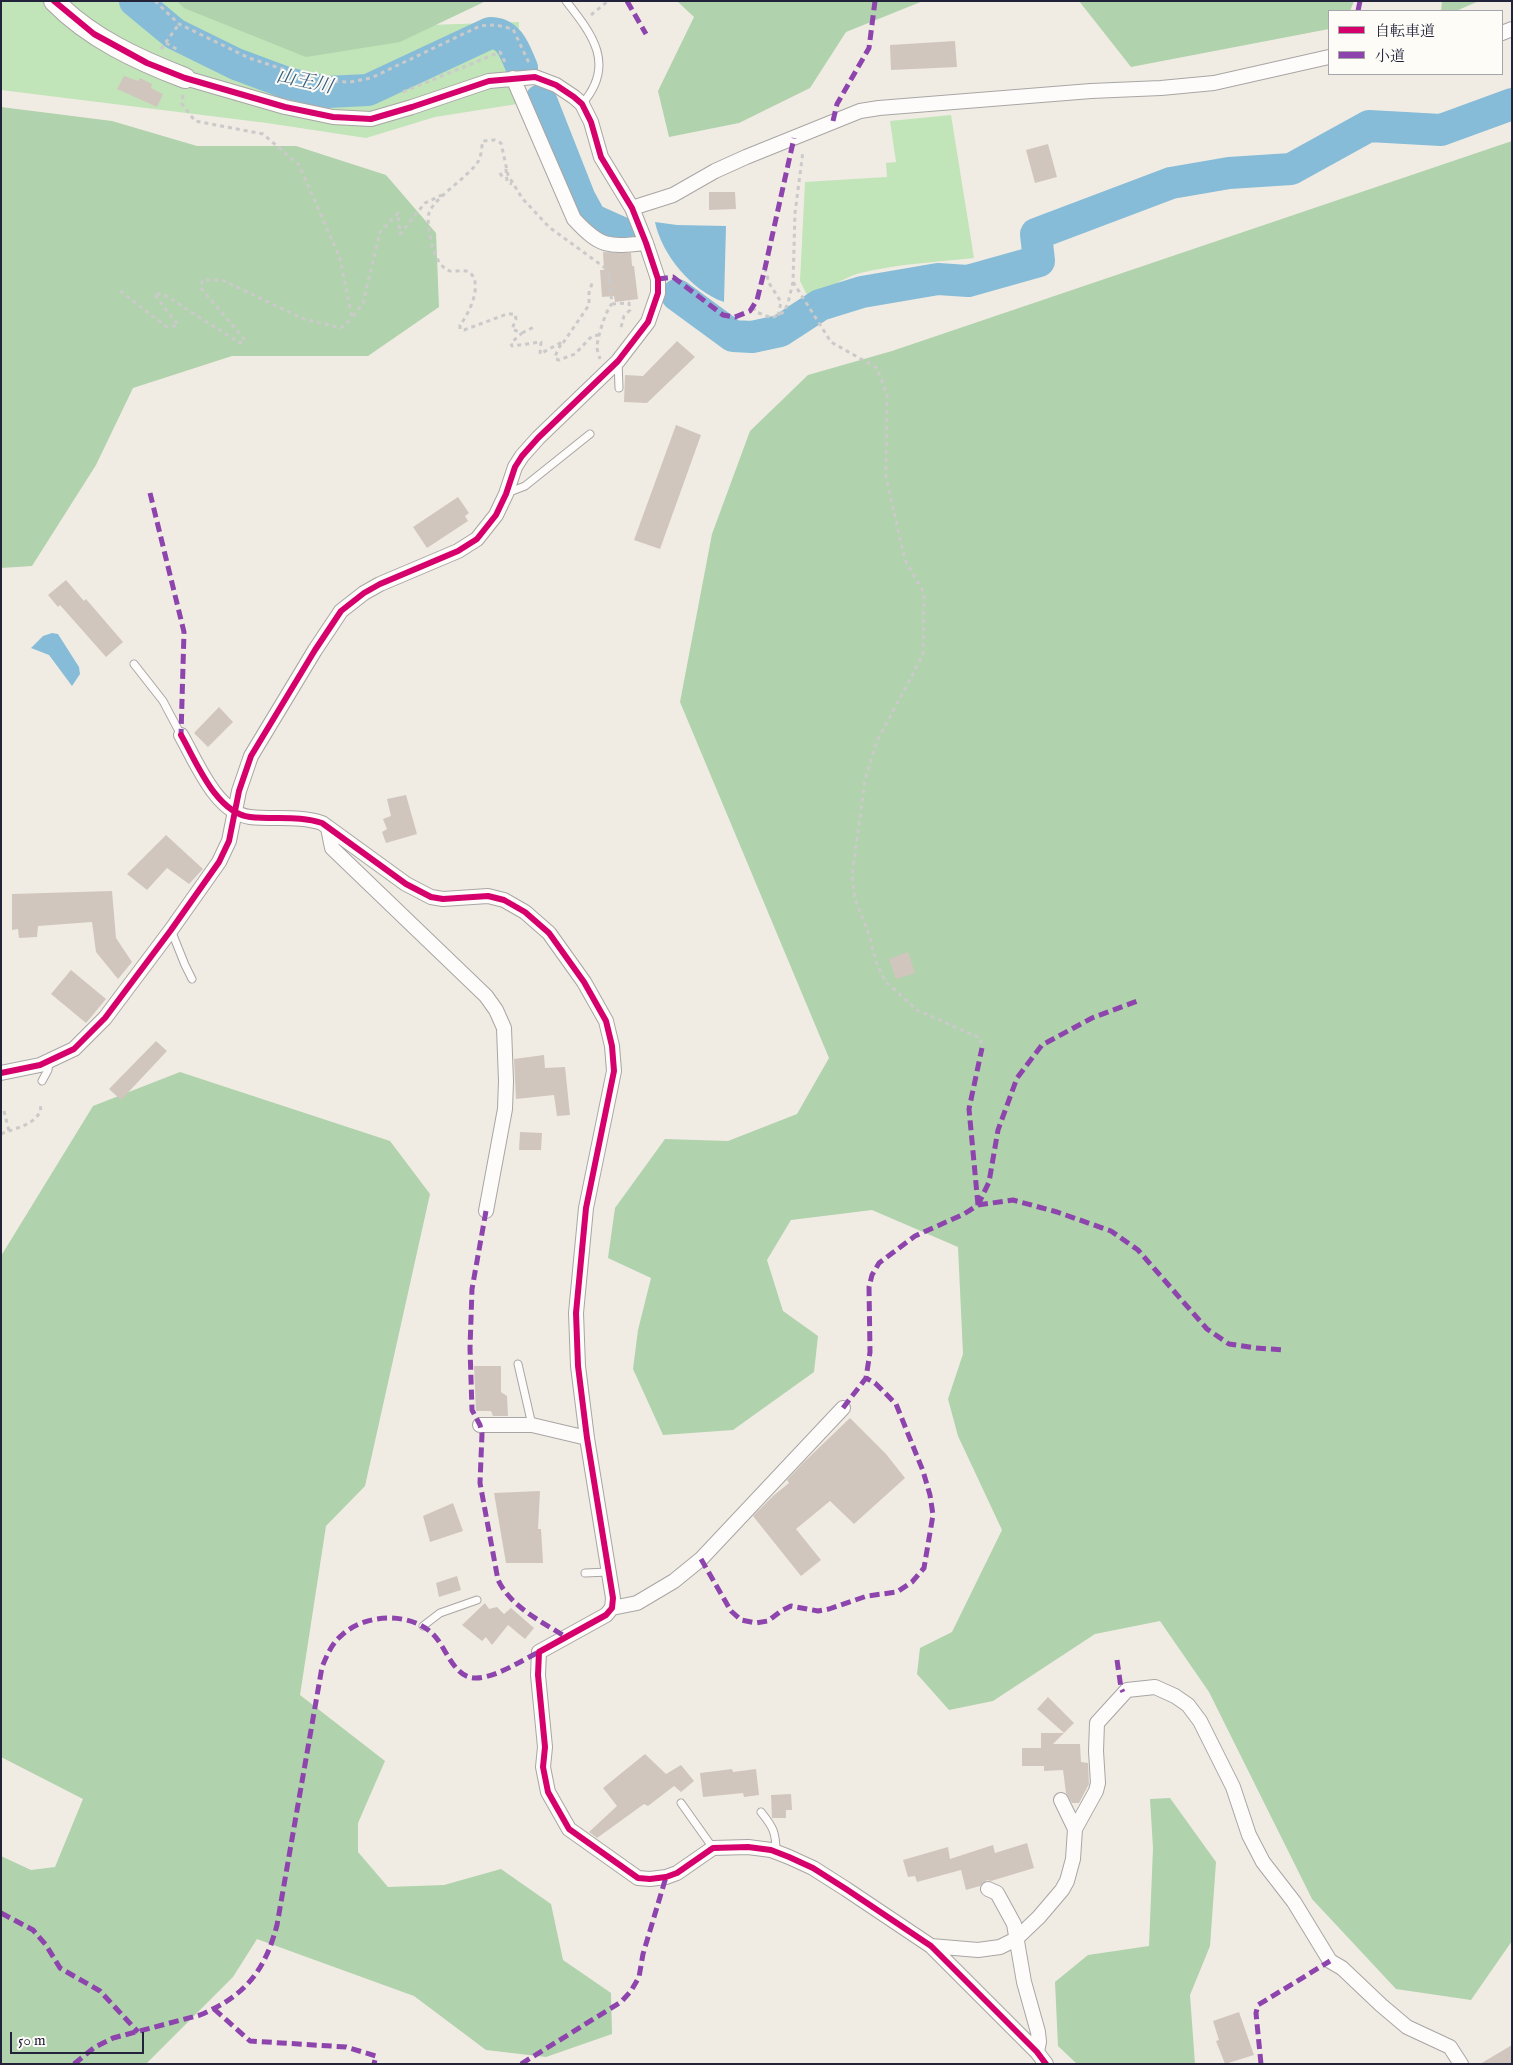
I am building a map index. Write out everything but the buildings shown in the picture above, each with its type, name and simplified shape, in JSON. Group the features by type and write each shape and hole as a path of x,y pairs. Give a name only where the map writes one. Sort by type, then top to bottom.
{"street":[{"path":"1,1073 49,1061 74,1049 104,1018 171,930 218,862 229,841 234,813 251,756 315,650 342,611 364,593 380,584 458,551 477,539 496,515 506,494 515,467 522,456 618,361 648,322 656,302 658,279 632,208 600,157 591,122 582,104 556,86 535,77 483,82 412,108 371,119 333,117 285,107 185,78 147,63 94,34 54,1"},
{"path":"632,208 673,195 715,171 860,111 1091,91 1161,88 1214,83 1328,57"},
{"path":"513,78 574,219 591,237 606,244 646,243"},
{"path":"181,735 213,790 234,813 249,817 311,819 328,828 406,884 431,897 443,899 488,896 504,900 525,912 549,933 584,982 606,1021 612,1046 614,1071 586,1208 576,1313 578,1366 587,1438 613,1598 612,1608 606,1615 539,1652 538,1675 545,1747 543,1767 548,1792 569,1830 638,1878 666,1877 677,1873 713,1848 748,1847 776,1852 813,1868 930,1946 1037,2052 1046,2064"},
{"path":"328,828 332,848 486,996 501,1019 504,1028 505,1109 486,1211"},
{"path":"612,1608 637,1603 674,1581 701,1559 843,1408"},
{"path":"480,1425 532,1425 587,1438"},
{"path":"930,1946 989,1950 1016,1939 1039,1917 1062,1890 1067,1881 1073,1859 1075,1829 1096,1791 1098,1783 1097,1724 1126,1690 1155,1687 1175,1696 1188,1705 1200,1721 1233,1788 1249,1835 1264,1862 1294,1902 1330,1961 1342,1968 1381,2005 1407,2026 1450,2047 1461,2064"},
{"path":"1061,1800 1075,1829"},
{"path":"988,1889 997,1893 1006,1906 1014,1924 1024,1982 1038,2032 1037,2052"}],"lane":[{"path":"566,1 596,45 597,83 582,104"},
{"path":"618,361 620,388"},
{"path":"506,494 525,486 590,434"},
{"path":"134,664 158,694 181,735"},
{"path":"171,930 192,979"},
{"path":"42,1081 48,1070 49,1061"},
{"path":"518,1364 532,1425"},
{"path":"584,1573 609,1572"},
{"path":"423,1626 440,1613 477,1600"},
{"path":"681,1803 713,1848"},
{"path":"761,1812 773,1826 776,1852"}],"path":[{"path":"155,1 178,25 284,72 319,81 350,82 371,78 480,26 496,25 513,29 535,77"},
{"path":"582,22 608,1"},
{"path":"178,25 166,41 180,51"},
{"path":"398,94 500,52 513,78"},
{"path":"185,78 182,104 195,121 263,134 299,165 340,258 352,318"},
{"path":"753,307 756,312 766,317 778,316 784,312 788,303 793,282 795,214 806,133"},
{"path":"522,332 512,329 516,319 515,314 507,314 464,330 460,329 460,325 473,304 475,281 471,273 466,271 450,271 438,262 429,229 429,212 446,192 477,164 480,158 482,141 495,140 501,143 508,175 522,198 548,228 608,270 612,304"},
{"path":"506,178 507,166"},
{"path":"500,173 503,178 506,178 507,182 513,184"},
{"path":"120,292 167,327 178,325 154,294 163,294 240,343 245,340 200,287 203,280 222,280 304,319 341,328 352,318 363,303 380,232 398,213 400,234 425,203 446,192"},
{"path":"765,268 769,282 781,302 778,316"},
{"path":"593,280 589,293 589,305 563,343 556,359 559,360 575,354 592,336 598,335"},
{"path":"793,282 831,342 877,368 887,395 886,477 905,560 924,593 923,655 877,741 865,780 852,876 855,899 869,934 877,965 886,982 917,1010 980,1038 982,1048"},
{"path":"598,379 600,361 597,348 598,335 602,330 608,308 612,304 629,302 630,310"},
{"path":"534,328 522,332 511,343 512,346 541,342 540,354 561,342 563,343"},
{"path":"1,1134 23,1128 35,1120 41,1111 40,1104"},
{"path":"4,1111 9,1131"}],"green space":[{"path":"1,1 218,1 248,31 519,22 517,104 435,117 366,138 267,123 1,90"},
{"path":"177,1 486,1 400,42 306,57 184,8"},
{"path":"677,1 923,1 846,32 810,88 739,123 669,137 658,91 694,17"},
{"path":"1079,1 1354,1 1350,10 1328,10 1328,29 1131,67"},
{"path":"1442,1 1479,1 1458,10 1441,10"},
{"path":"1,107 112,121 197,146 296,146 386,175 436,233 439,307 368,356 232,356 133,388 96,465 32,566 1,568"},
{"path":"951,115 974,258 902,265 860,273 821,291 807,295 800,281 805,182 887,177 886,163 896,162 890,121"},
{"path":"1512,141 1512,1941 1471,2000 1396,1989 1312,1899 1209,1692 1160,1621 1095,1634 993,1701 949,1710 917,1674 920,1648 952,1632 1002,1530 958,1436 948,1399 963,1354 958,1247 872,1210 791,1220 767,1260 783,1311 818,1336 814,1372 733,1430 663,1435 633,1369 638,1330 651,1278 608,1258 615,1208 665,1139 728,1141 797,1114 829,1058 680,702 712,534 750,431 808,375 892,351"},
{"path":"180,1072 390,1141 430,1194 365,1486 326,1526 300,1695 385,1761 358,1823 358,1852 388,1887 444,1885 501,1869 551,1904 563,1960 611,1993 612,2034 546,2057 486,2050 414,1996 257,1939 233,1977 146,2064 1,2064 1,1856 31,1870 55,1867 83,1799 1,1757 1,1256 93,1106"},
{"path":"1170,1798 1216,1862 1210,1946 1190,1995 1195,2064 1077,2064 1058,2046 1055,1982 1088,1955 1149,1946 1153,1848 1150,1799"}],"water":[{"path":"655,222 677,225 726,226 724,302 701,290 680,270 664,247"},
{"path":"52,633 58,634 79,667 80,674 72,686 49,655 31,648 43,636"}],"waterway":[{"name":"山王川","path":"135,1 175,34 236,64 287,83 327,92 368,90 490,33 502,36 511,44 522,68"},
{"name":"山王川","path":"541,100 580,199 591,219 629,236"},
{"path":"677,295 733,336 752,337 780,331 820,305 862,292 938,279 968,281 1039,261 1036,234 1171,183 1229,173 1291,169 1369,126 1441,130 1512,104"}],"marked path":[{"path":"627,1 646,34"},
{"path":"833,121 837,104 869,48 875,1"},
{"path":"1358,10 1360,1"},
{"path":"658,279 673,277 723,315 735,317 750,311 757,300 794,138"},
{"path":"150,493 184,632 181,735"},
{"path":"843,1408 866,1378 870,1352 869,1287 872,1275 879,1263 915,1236 964,1214 978,1205 989,1182 998,1130 1017,1078 1042,1045 1092,1018 1140,1000"},
{"path":"978,1205 969,1109 982,1048"},
{"path":"978,1205 1013,1200 1057,1212 1111,1231 1138,1250 1207,1329 1229,1344 1284,1350"},
{"path":"486,1211 472,1289 470,1348 472,1410 480,1425 482,1434 480,1483 498,1580 504,1590 519,1606 564,1636"},
{"path":"701,1559 731,1611 741,1620 756,1623 768,1621 791,1606 818,1611 829,1609 867,1596 897,1592 912,1582 924,1568 933,1515 930,1495 923,1471 896,1404 875,1383 866,1378"},
{"path":"74,2064 95,2047 113,2038 200,2015 216,2008 241,1990 259,1969 266,1956 277,1925 322,1667 338,1638 363,1622 375,1619 388,1618 412,1622 433,1634 458,1670 469,1677 477,1678 495,1674 539,1652"},
{"path":"1117,1660 1123,1692"},
{"path":"521,2064 621,2002 631,1991 639,1977 643,1954 666,1877"},
{"path":"1,1913 33,1930 46,1945 60,1968 100,1991 138,2032"},
{"path":"1261,2064 1256,2013 1258,2005 1330,1961"},
{"path":"214,2009 250,2041 346,2047 376,2056 374,2064"}],"cycle path":[{"path":"1,1073 40,1065 74,1049 105,1018 219,862 229,841 239,791 251,756 315,650 341,611 364,593 380,584 458,551 477,539 496,515 506,494 515,467 522,456 538,438 618,361 648,322 658,293 658,279 646,243 632,208 601,157 591,122 582,104 556,85 535,77 489,81 371,119 333,117 285,107 185,78 147,63 94,34 54,1"},
{"path":"181,735 208,784 227,806 238,813 250,817 295,818 322,823 406,884 431,897 443,899 488,896 504,900 525,912 549,933 584,982 606,1021 612,1046 614,1071 586,1208 576,1313 578,1366 587,1438 613,1598 612,1608 606,1615 539,1652 538,1675 545,1747 543,1767 548,1792 569,1829 638,1878 666,1877 677,1873 713,1848 748,1847 771,1850 813,1868 931,1946 1037,2052 1046,2064"}]}
